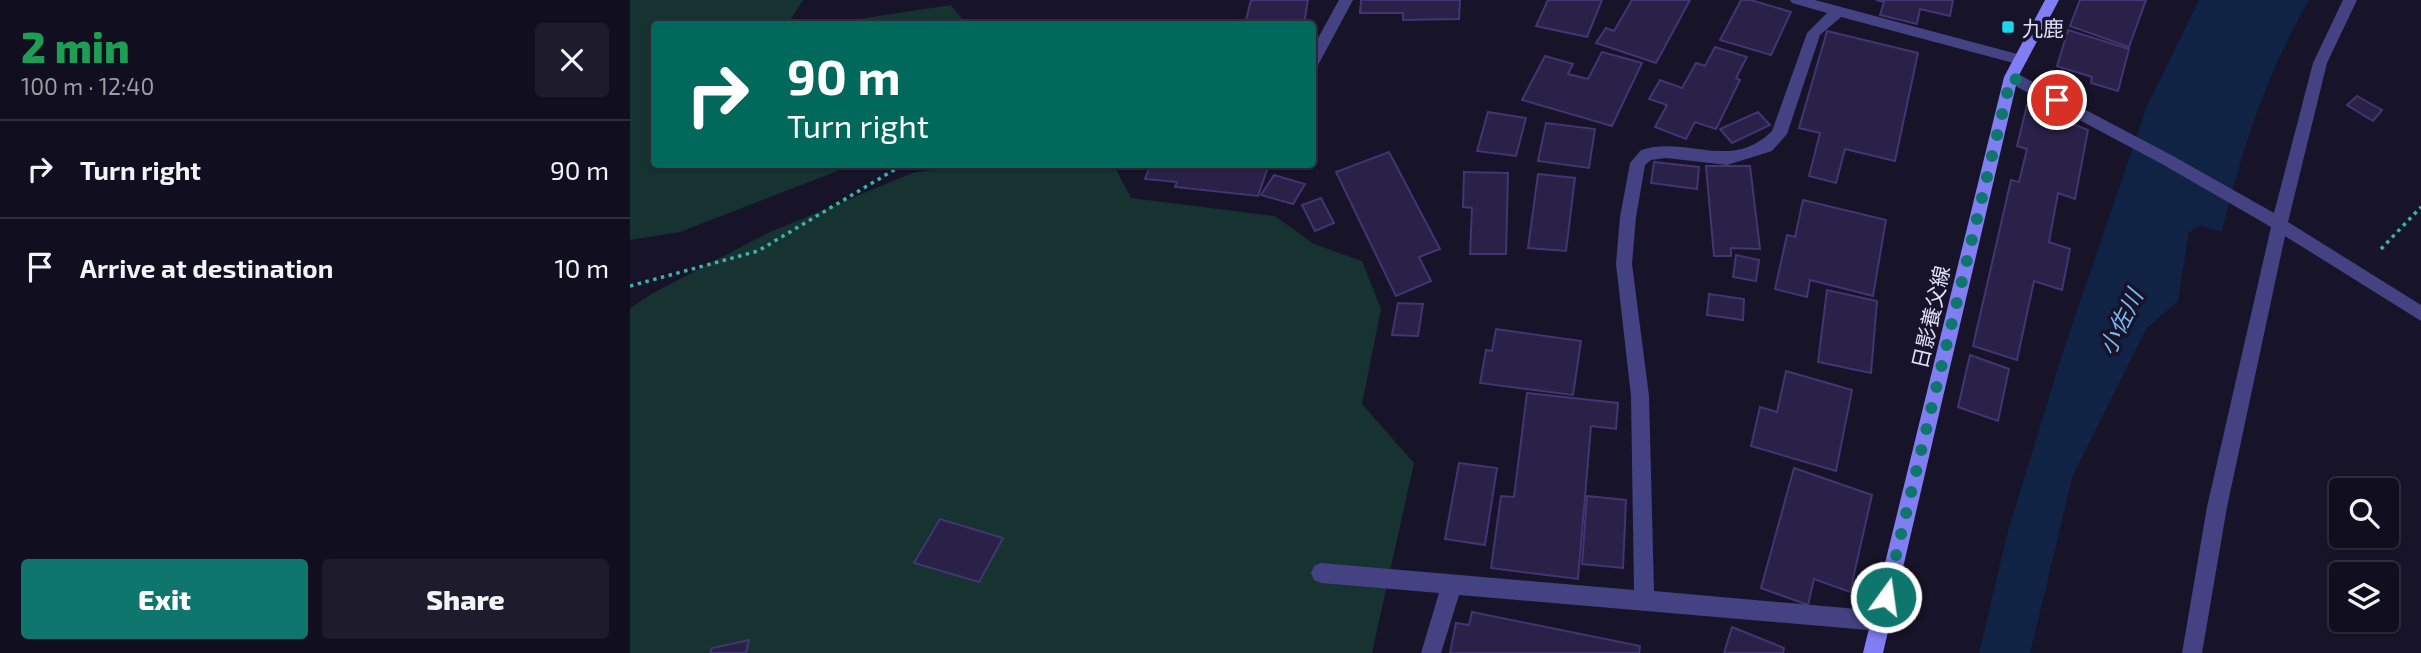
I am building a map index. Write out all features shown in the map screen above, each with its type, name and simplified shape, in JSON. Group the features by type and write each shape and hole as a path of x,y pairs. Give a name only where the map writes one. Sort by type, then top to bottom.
{"main road":[{"name":"日影養父線","path":"1873,653 2011,77 2052,0"}],"street":[{"path":"1316,56 1346,0"},
{"path":"1797,0 2021,60"},
{"path":"1857,16 1861,0"},
{"path":"2192,653 2217,507 2274,219 2320,63 2350,0"},
{"path":"1644,599 1640,396 1625,264 1628,218 1638,163 1647,154 1666,152 1727,159 1766,147 1779,134 1814,33 1837,12"},
{"path":"2011,77 2104,124 2274,219 2421,314"},
{"path":"1321,573 1880,621"},
{"path":"1431,653 1452,583"}],"path":[{"path":"630,286 758,251 897,168"},
{"path":"2357,271 2421,207"}],"green space":[{"path":"630,0 803,0 790,21 651,21 651,168 845,168 680,232 630,240"},
{"path":"951,5 964,21 846,21"},
{"path":"943,168 1116,168 1131,198 1275,216 1314,244 1362,261 1381,309 1362,404 1414,463 1372,653 630,653 630,308 653,293 768,233 912,173"}],"water":[{"name":"小佐川","path":"2199,0 2309,0 2280,55 2257,113 2222,232 2200,226 2189,232 2178,301 2146,329 2073,475 2030,653 1979,653 2008,531 2062,355 2147,106"}],"building":[{"path":"1251,0 1308,0 1304,21 1246,21"},
{"path":"1361,0 1460,0 1459,19 1403,20 1403,13 1360,13"},
{"path":"1548,0 1602,0 1587,37 1536,26"},
{"path":"1632,0 1690,0 1656,63 1596,43 1606,28 1614,31"},
{"path":"1741,0 1751,0 1791,12 1771,55 1720,40"},
{"path":"1876,0 1953,0 1950,16 1920,9 1917,24 1880,15 1884,2"},
{"path":"2080,0 2146,0 2129,47 2070,26"},
{"path":"2068,30 2129,49 2118,91 2091,83 2092,77 2057,66"},
{"path":"1827,31 1918,53 1895,161 1845,149 1836,183 1809,176 1820,133 1799,128"},
{"path":"1715,47 1747,57 1736,78 1740,80 1716,129 1695,122 1686,139 1655,127 1667,105 1649,99 1660,80 1682,88 1696,63 1705,66"},
{"path":"1602,52 1642,63 1612,126 1522,100 1545,56 1573,64 1568,74 1588,79"},
{"path":"2357,96 2382,110 2373,121 2347,105"},
{"path":"2027,105 2088,130 2075,199 2058,193 2049,242 2070,249 2062,290 2034,281 2017,360 1973,346 2011,180 2019,182 2027,149 2017,146"},
{"path":"1488,112 1526,118 1516,156 1477,151"},
{"path":"1758,112 1770,125 1732,143 1720,129"},
{"path":"1546,123 1595,129 1589,168 1538,161"},
{"path":"1389,152 1440,249 1419,257 1431,281 1396,296 1336,172"},
{"path":"1654,162 1699,167 1697,189 1651,183"},
{"path":"1706,166 1750,166 1760,249 1731,248 1731,256 1714,256"},
{"path":"1149,168 1268,168 1258,196 1175,187 1177,182 1145,179"},
{"path":"1464,172 1508,173 1506,254 1470,254 1472,208 1463,207"},
{"path":"1538,174 1575,178 1566,251 1528,248"},
{"path":"1274,175 1305,184 1293,204 1261,195"},
{"path":"1321,198 1334,223 1315,231 1302,205"},
{"path":"1803,200 1886,220 1873,296 1810,280 1807,297 1775,289 1787,235 1795,237"},
{"path":"1736,255 1759,260 1756,281 1733,277"},
{"path":"1827,290 1877,301 1871,373 1818,362"},
{"path":"1709,294 1744,299 1743,320 1707,315"},
{"path":"1398,303 1423,304 1418,336 1392,335"},
{"path":"1496,329 1581,341 1573,395 1480,383 1486,350 1492,351"},
{"path":"1970,355 2009,369 1998,421 1958,407"},
{"path":"1786,371 1852,390 1836,471 1751,446 1760,407 1777,412"},
{"path":"1527,393 1618,403 1616,429 1591,426 1578,579 1491,568 1501,496 1514,497"},
{"path":"1459,463 1497,468 1485,545 1445,539"},
{"path":"1794,468 1872,495 1850,592 1814,579 1808,605 1761,588"},
{"path":"1587,496 1626,500 1623,568 1582,564"},
{"path":"940,519 1003,538 979,582 914,563"},
{"path":"1472,612 1640,646 1639,653 1450,653 1456,623 1469,625"},
{"path":"1732,627 1784,648 1783,653 1724,653"},
{"path":"749,640 746,653 710,653 712,648"}],"place":[{"name":"九鹿","path":"2008,27"}],"route":[{"path":"1886,597 2011,77 2057,100"}]}
